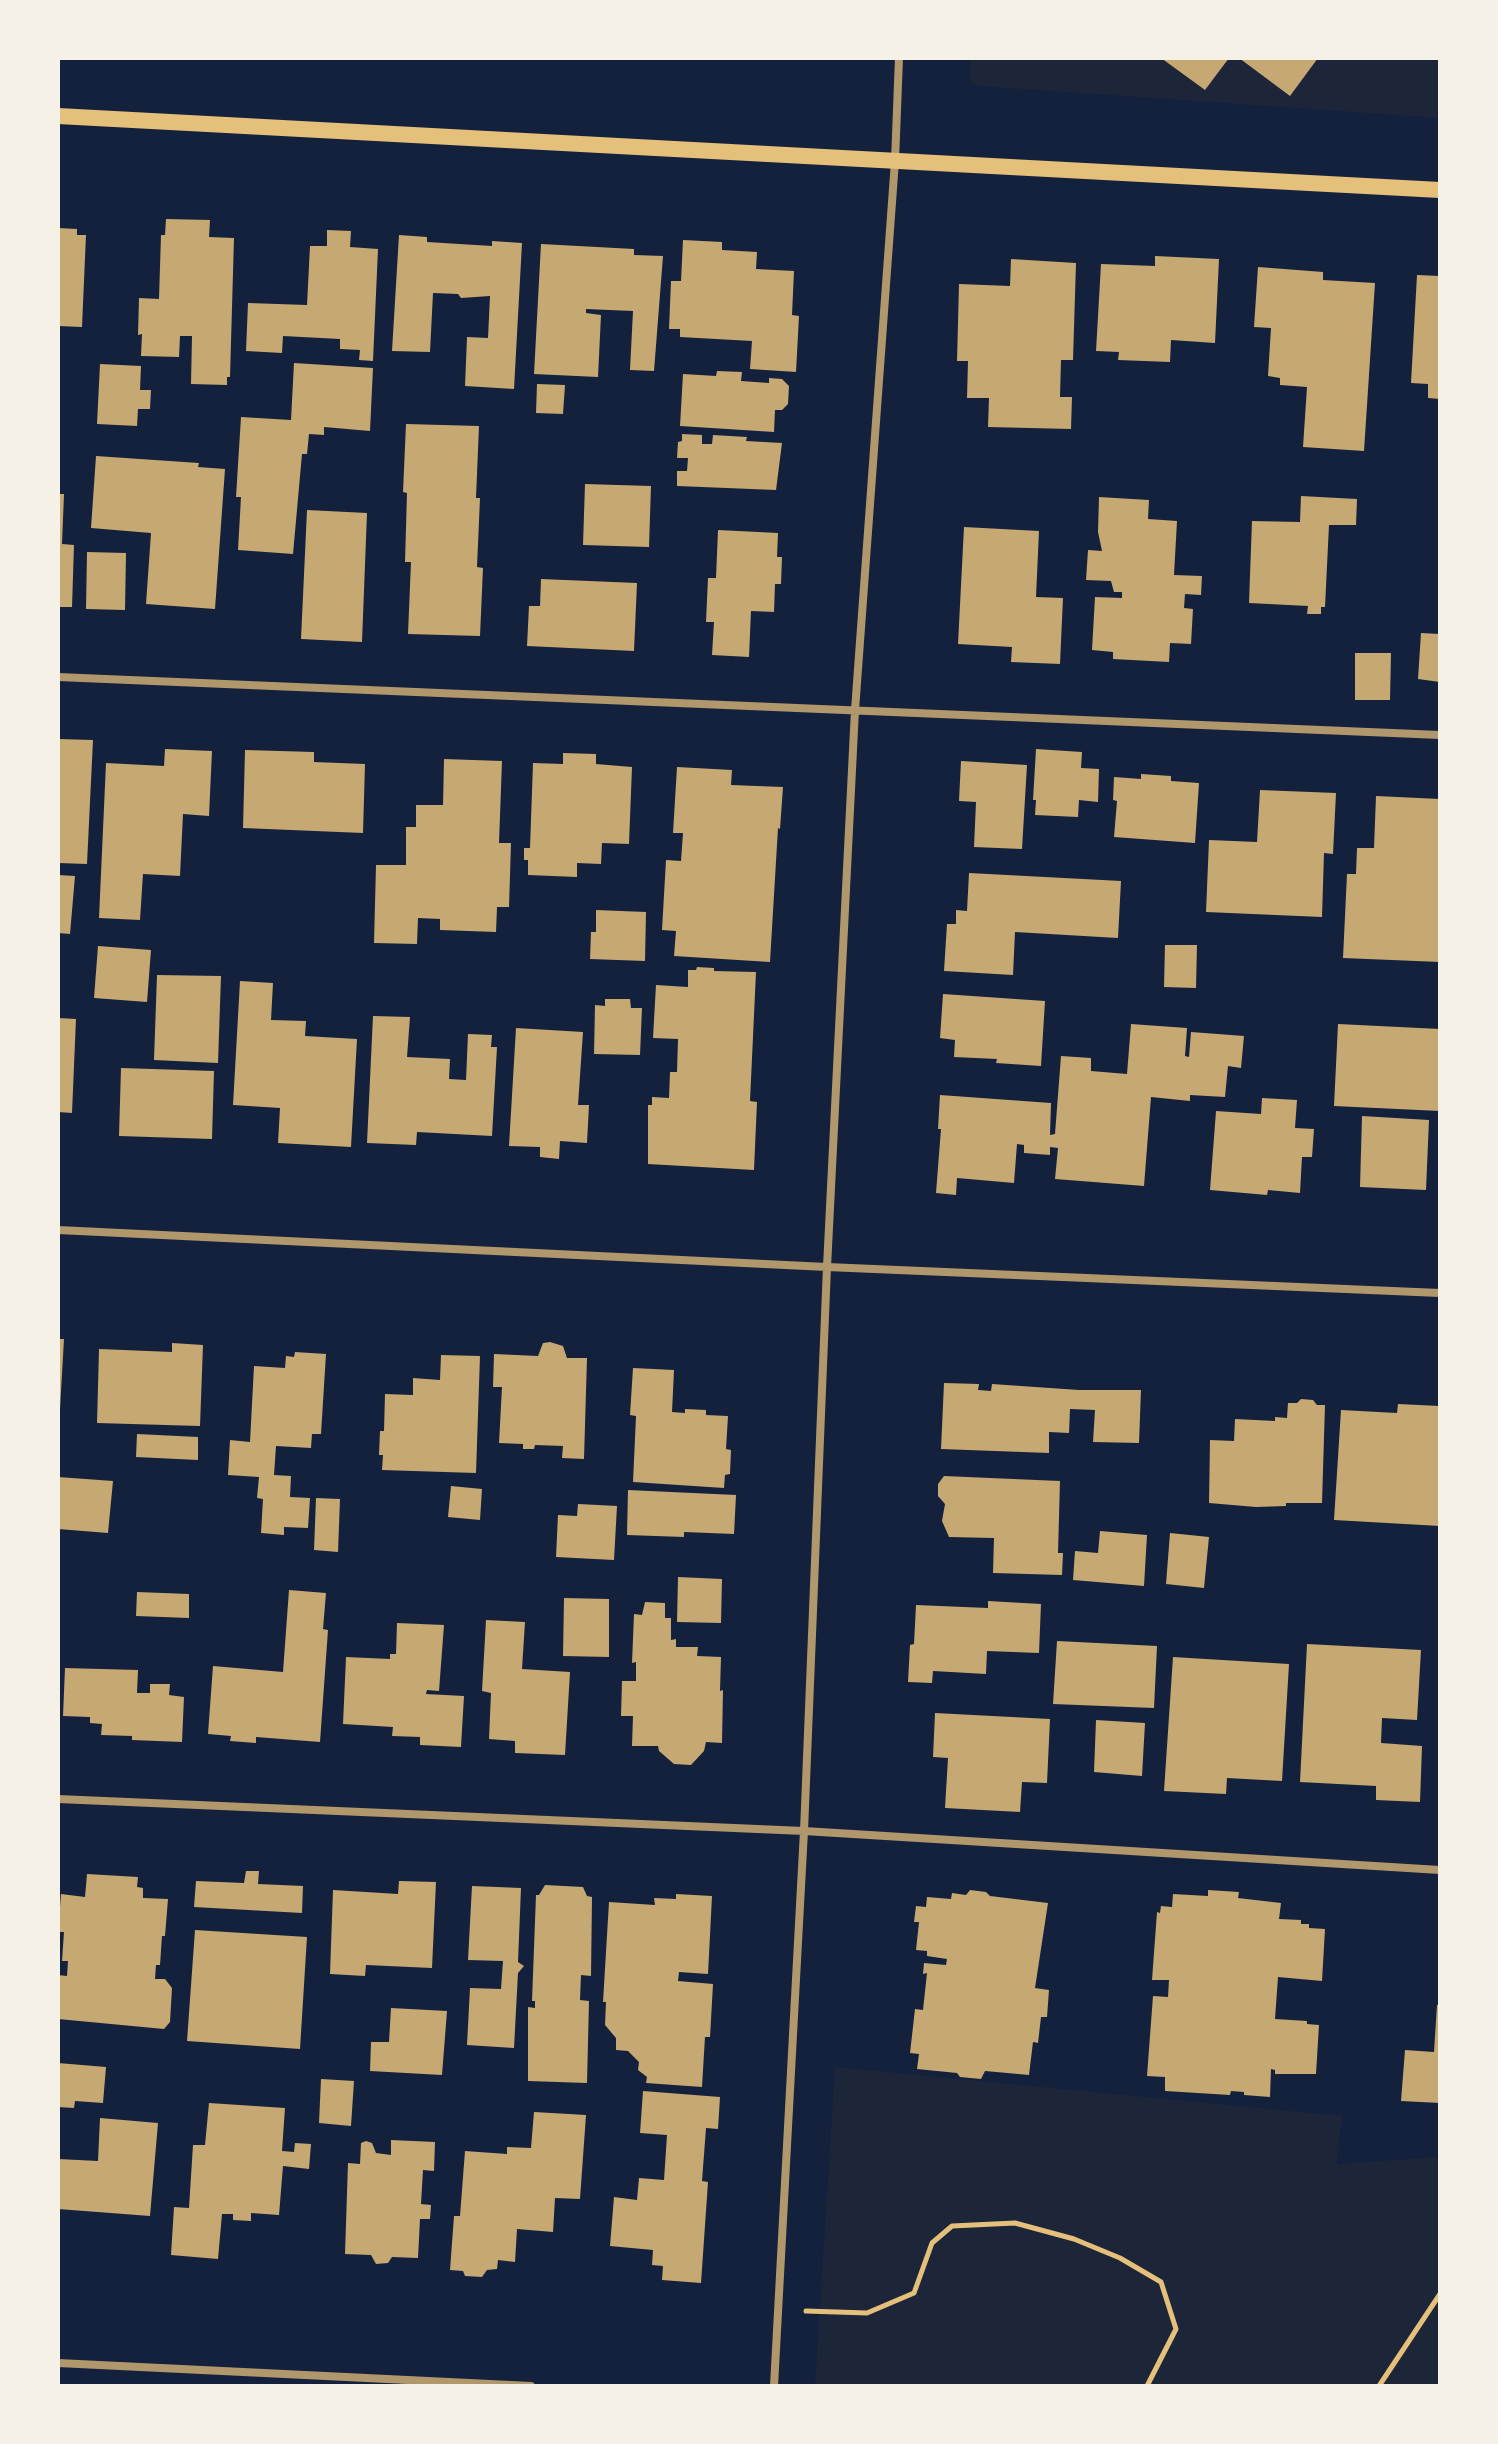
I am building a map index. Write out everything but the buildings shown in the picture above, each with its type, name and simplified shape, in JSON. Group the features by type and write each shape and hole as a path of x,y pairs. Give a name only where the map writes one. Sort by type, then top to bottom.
{"main road":[{"path":"58,116 1440,190"}],"street":[{"path":"774,2386 804,1831 827,1267 855,710 895,161 899,58"},
{"path":"58,677 1440,735"},
{"path":"58,1230 1440,1293"},
{"path":"58,1799 804,1831 1440,1870"},
{"path":"58,2363 531,2386"}],"path":[{"path":"778,2310 867,2313 914,2293 932,2243 952,2226 1015,2223 1074,2239 1120,2258 1161,2282 1176,2329 1147,2386"},
{"path":"1379,2386 1440,2294"}],"shaded area":[{"path":"970,58 1161,58 1205,90 1229,58 1239,58 1290,96 1318,58 1440,58 1440,118 981,86 970,82"},
{"path":"835,2067 1342,2116 1337,2164 1440,2157 1440,2386 815,2386"}]}
